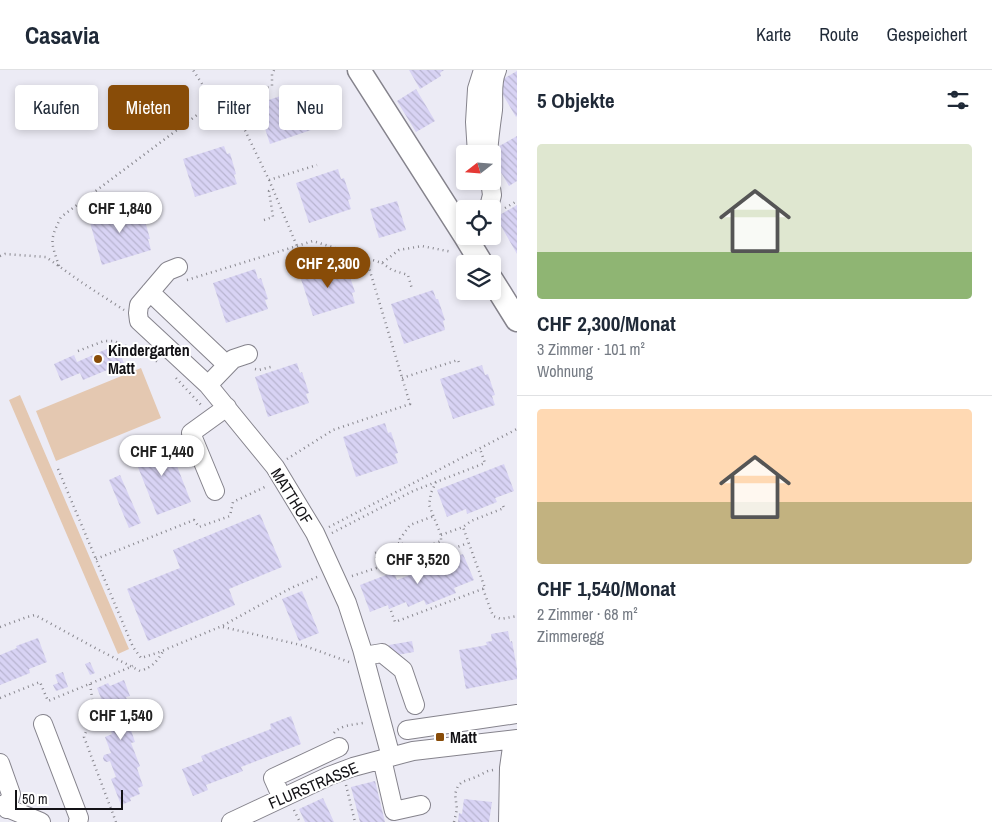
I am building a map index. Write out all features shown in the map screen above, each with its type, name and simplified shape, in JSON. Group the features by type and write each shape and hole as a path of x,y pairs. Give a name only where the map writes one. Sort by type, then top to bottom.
{"main road":[{"path":"359,70 456,221"},
{"path":"501,294 517,320"}],"street":[{"path":"476,145 475,122 477,89 483,70"},
{"path":"489,145 493,108 493,78 497,70"},
{"path":"139,321 139,306 168,271 182,274"},
{"path":"154,287 227,364"},
{"name":"MATTHOF","path":"139,321 208,385 220,413 275,467 339,574 347,603 357,659 387,758 394,811 421,805"},
{"path":"208,385 233,359 248,354"},
{"path":"215,492 192,433 220,413"},
{"path":"357,659 382,653 403,670 415,705"},
{"path":"408,730 517,714"},
{"path":"43,724 79,818 78,822"},
{"path":"508,822 509,768 515,739"},
{"name":"FLURSTRASSE","path":"231,822 329,776 353,767 420,750 515,739"},
{"path":"282,798 273,778 339,747"},
{"path":"0,763 11,794 3,807 41,822"}],"path":[{"path":"59,266 52,246 52,234 61,217 205,109 210,100 208,93 193,70"},
{"path":"274,70 272,86 243,97 236,107 237,114 269,180 297,246"},
{"path":"269,180 317,165"},
{"path":"264,220 273,217 269,191 273,190"},
{"path":"182,274 313,241 382,263 392,270 408,276 412,289"},
{"path":"382,263 399,250 422,246 459,253 466,245"},
{"path":"0,256 5,254 46,257 139,321"},
{"path":"282,462 333,430 410,404 366,258"},
{"path":"78,351 104,341 114,341 144,352 164,366"},
{"path":"402,378 458,360 460,365"},
{"path":"170,373 220,413"},
{"path":"323,530 517,429"},
{"path":"326,536 413,491 485,463 480,448"},
{"path":"58,469 133,647 141,658 222,626 291,588 339,574 380,567 441,541"},
{"path":"436,482 431,494 430,505 442,535 441,541 446,552"},
{"path":"96,559 194,520 199,527 230,516 233,502 267,486"},
{"path":"442,535 504,508 502,503"},
{"path":"434,516 410,525 400,539 407,556 413,564 468,543"},
{"path":"391,611 395,622 485,588 463,527"},
{"path":"380,567 375,553 402,542"},
{"path":"388,548 394,562"},
{"path":"482,589 493,616 501,619 517,616"},
{"path":"0,627 35,615 140,671 157,662 164,650"},
{"path":"222,626 357,659"},
{"path":"0,698 40,682 48,701 133,666"},
{"path":"90,684 94,711 84,737 116,822"},
{"path":"454,822 457,809 455,794 458,786 462,782 493,769"},
{"path":"345,781 355,822"},
{"path":"294,811 300,822"}],"shaded area":[{"path":"141,368 161,418 56,461 36,411"},
{"path":"20,395 129,649 118,654 9,400"}],"building":[{"path":"409,70 444,70 440,73 441,76 420,89"},
{"path":"517,71 517,116 516,117 496,83"},
{"path":"416,89 435,121 416,132 397,101"},
{"path":"279,96 279,130 311,130 270,144 265,130 269,130 269,100"},
{"path":"517,136 517,181 509,186 501,172 501,145"},
{"path":"224,146 227,154 230,153 237,184 195,197 183,159"},
{"path":"338,169 341,179 344,178 351,199 348,200 351,209 309,223 296,183"},
{"path":"397,201 406,230 379,238 370,209"},
{"path":"136,203 140,215 143,214 151,250 102,265 89,219"},
{"path":"517,205 517,254 501,226 501,214"},
{"path":"342,262 345,272 348,271 355,292 352,293 355,303 313,316 300,276"},
{"path":"255,269 258,279 261,278 268,299 265,300 268,309 226,323 213,283"},
{"path":"433,290 445,320 443,321 445,330 404,344 391,304"},
{"path":"116,345 124,363 83,380 80,373 61,381 54,364 74,355 77,362"},
{"path":"297,363 309,393 306,394 309,403 268,417 255,377"},
{"path":"482,365 485,375 488,374 495,395 492,396 495,405 453,419 440,379"},
{"path":"385,423 388,433 391,432 398,453 395,454 398,463 356,477 343,437"},
{"path":"166,438 191,502 157,515 132,452"},
{"path":"504,464 514,491 495,498 497,502 467,514 466,509 447,517 437,490"},
{"path":"120,475 141,523 129,528 109,480"},
{"path":"260,514 282,567 229,589 235,605 148,641 127,589 180,568 173,550"},
{"path":"463,554 474,580 454,588 456,593 426,605 424,600 408,607 406,602 389,609 388,605 370,612 360,585 394,572 397,580"},
{"path":"302,591 319,633 299,641 282,599"},
{"path":"508,631 510,642 512,641 517,679 466,689 459,650 487,645 486,642 492,641 491,634"},
{"path":"38,638 47,662 29,669 30,673 0,685 0,655 17,648 16,646"},
{"path":"412,641 414,652 391,656 389,645"},
{"path":"90,662 95,673 90,675 85,664"},
{"path":"63,672 68,687 56,691 53,685 58,683 55,675"},
{"path":"124,680 130,696 126,697 134,718 129,720 135,742 131,743 140,766 137,768 143,786 138,788 140,794 130,798 131,801 121,805 111,779 116,777 110,761 104,761 103,758 104,755 111,753 105,737 112,734 104,714 98,715 97,711 104,706 97,688 108,683 110,686"},
{"path":"291,716 301,744 241,767 243,771 206,785 208,790 193,796 182,769 203,761 201,756 271,729 270,724"},
{"path":"375,781 385,822 360,822 351,787"},
{"path":"323,798 334,822 305,822 299,809"},
{"path":"464,799 492,802 489,822 458,822 459,813 462,814"}],"place":[{"name":"Kindergarten Matt","path":"98,359"},
{"name":"Matt","path":"440,737"}]}
